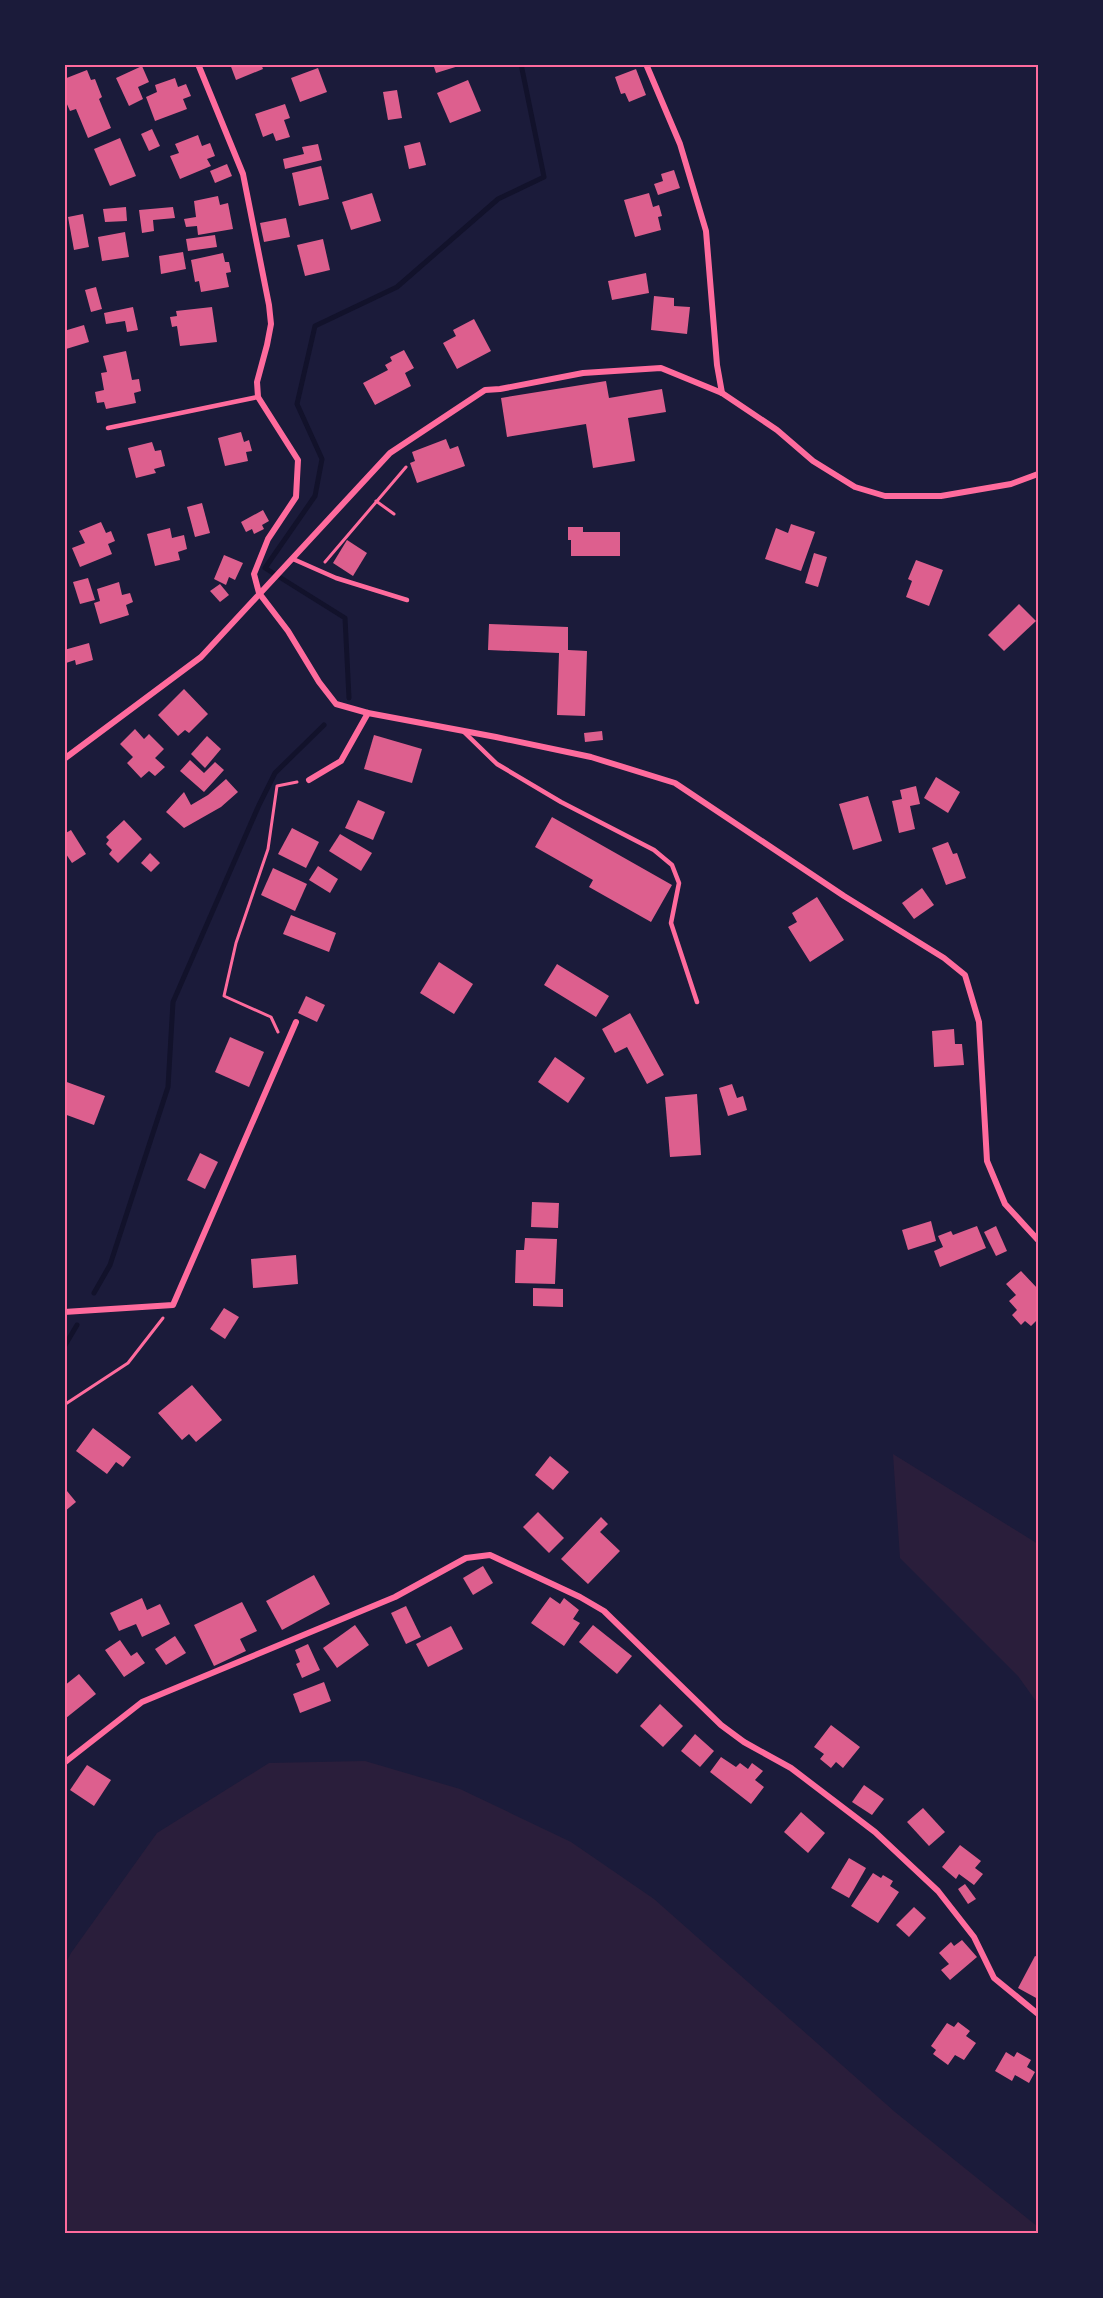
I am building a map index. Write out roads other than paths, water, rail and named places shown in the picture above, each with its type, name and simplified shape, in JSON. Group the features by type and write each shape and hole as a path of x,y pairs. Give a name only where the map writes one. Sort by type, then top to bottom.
{"street":[{"path":"198,64 243,174 269,305 270,324 257,382 258,397 298,460 296,497 268,539 254,574 259,593 288,632 319,682 336,704 368,713 591,757 675,783 740,824 844,896 944,958 965,975 979,1022 987,1161 1005,1204 1038,1240"},
{"path":"646,64 680,144 706,231 717,365 722,393"},
{"path":"64,759 201,657 390,453 485,390 583,373 661,368 722,393 777,430 821,466 855,487 885,496 941,496 1011,484 1038,474"},
{"path":"309,780 341,761 368,713"},
{"path":"64,1312 174,1305 296,1022"},
{"path":"64,1762 142,1702 396,1597 465,1558 490,1555 580,1597 604,1611 721,1725 744,1742 791,1768 875,1832 938,1892 974,1937 994,1978 1038,2014"}],"lane":[{"path":"108,428 258,397"},
{"path":"293,559 318,570 407,600"},
{"path":"463,730 497,764 561,802 654,850 672,865 679,883 671,923 698,1002"}],"waterway":[{"path":"349,698 345,618 265,568 315,496 322,459 297,404 315,326 397,287 498,199 544,177 521,64"},
{"path":"94,1293 110,1265 168,1087 173,1002 275,773 324,725"},
{"path":"64,1347 77,1325"}]}
